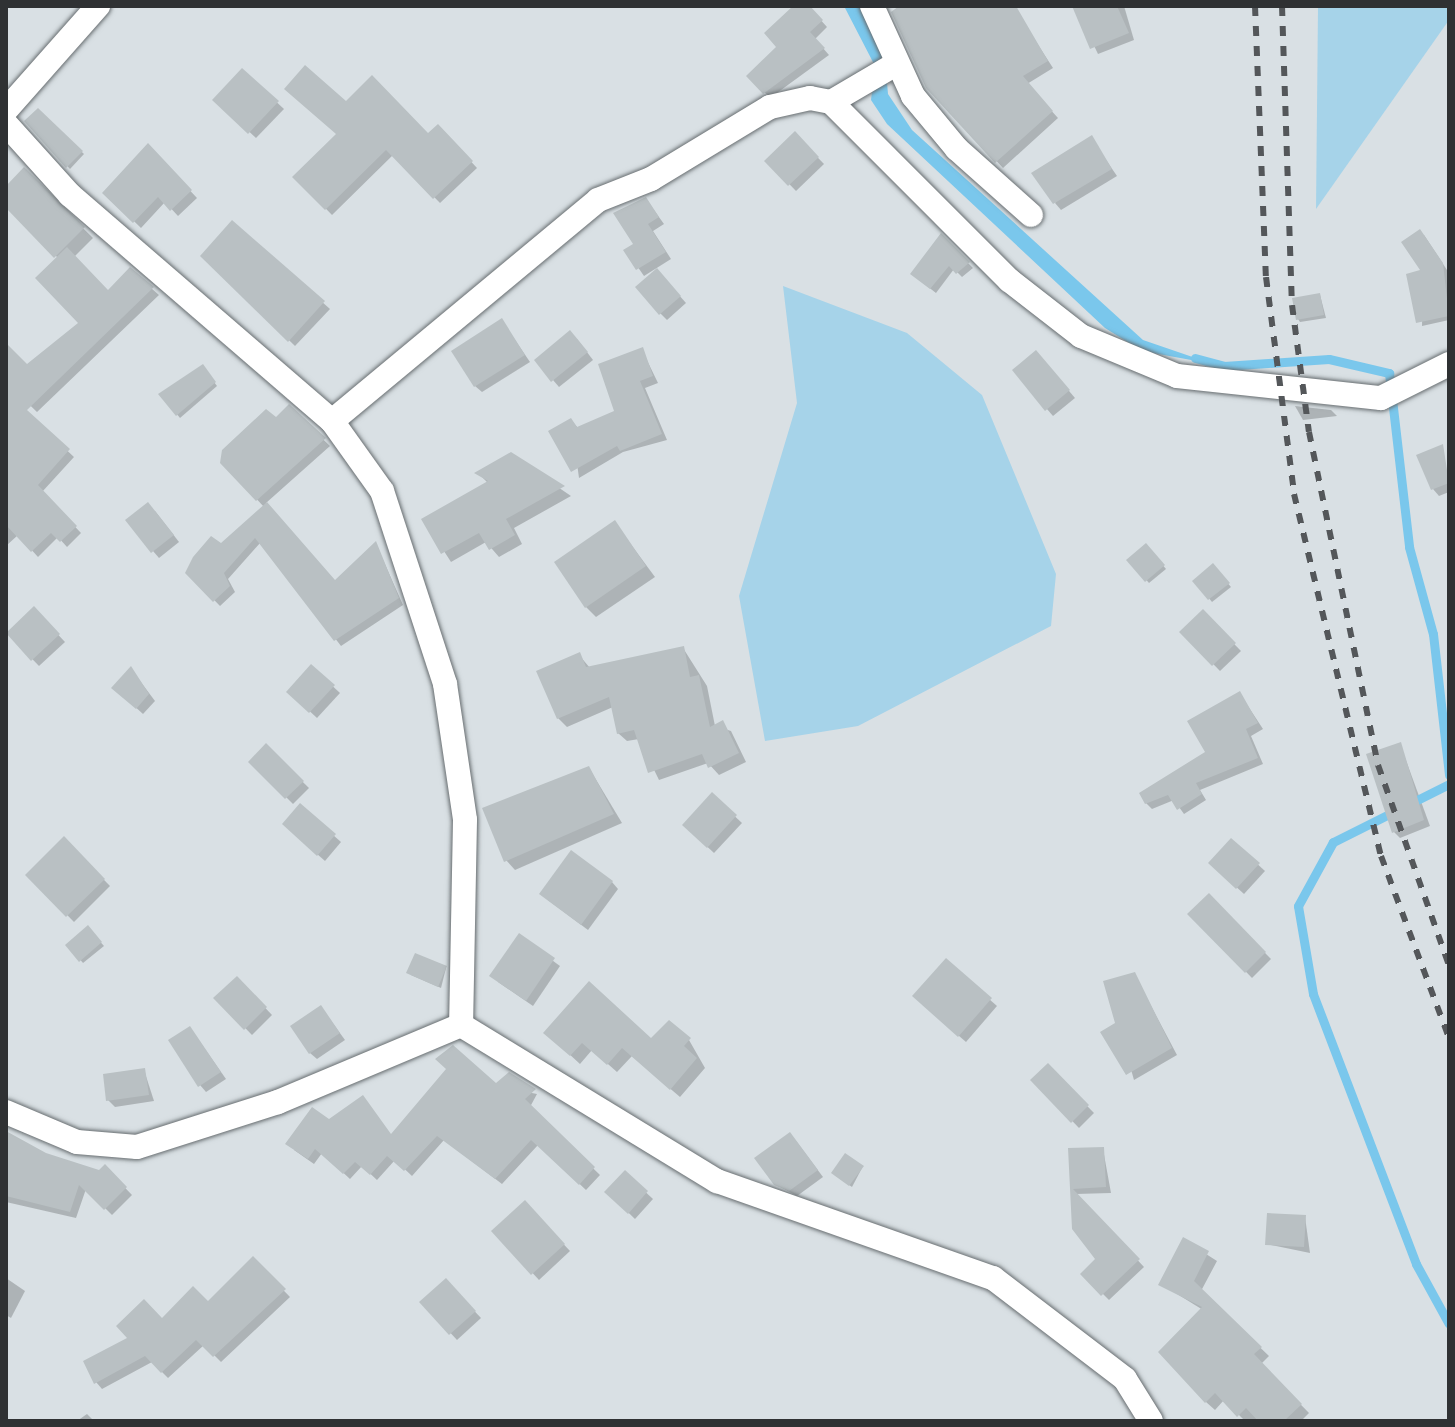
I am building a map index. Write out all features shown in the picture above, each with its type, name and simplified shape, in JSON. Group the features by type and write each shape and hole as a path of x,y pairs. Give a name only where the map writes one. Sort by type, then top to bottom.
{"street":[{"path":"6,110 98,6"},
{"path":"872,6 894,65 957,149 1031,215"},
{"path":"332,421 467,301 598,200 651,179 770,107 831,102 894,65"},
{"path":"831,102 1009,280 1081,336 1177,376 1381,398 1449,364"},
{"path":"6,124 70,195 332,421 382,491 445,684 465,820 461,1025"},
{"path":"6,1112 77,1142 137,1147 278,1102 461,1025"},
{"path":"461,1025 717,1181 993,1278 1125,1379 1151,1421"}],"shaded area":[{"path":"844,6 864,6 885,60 888,94 912,130 1143,340 1213,364 1142,351 1105,328 887,124 871,100 875,66"},
{"path":"1318,6 1449,6 1449,20 1316,209"},
{"path":"783,286 907,333 982,395 1056,574 1051,626 858,726 765,741 739,596 797,403"}],"building":[{"path":"793,6 810,6 823,20 810,32 825,48 763,94 746,76 776,47 764,33"},
{"path":"899,6 1016,6 1048,61 1023,76 1053,111 995,163 926,88 891,12"},
{"path":"1072,6 1117,6 1129,33 1090,49"},
{"path":"305,65 346,101 372,75 428,133 438,124 473,161 433,199 386,150 325,210 292,177 336,134 284,89"},
{"path":"242,68 279,101 248,134 212,100"},
{"path":"38,108 83,151 66,168 24,121"},
{"path":"795,131 819,157 788,186 764,161"},
{"path":"1092,135 1112,169 1053,204 1031,173"},
{"path":"148,143 192,190 170,211 158,197 133,223 102,193"},
{"path":"24,167 85,227 54,258 6,208 6,186"},
{"path":"646,197 659,217 648,224 666,252 636,270 623,250 633,244 613,213"},
{"path":"232,220 325,301 288,342 200,256"},
{"path":"1420,229 1443,263 1449,316 1416,323 1406,274 1420,270 1401,242"},
{"path":"941,233 970,262 956,274 949,266 930,289 910,274"},
{"path":"67,247 108,290 130,267 154,287 27,410 70,449 38,485 77,526 60,542 51,533 31,552 6,525 6,343 27,364 78,323 35,278"},
{"path":"657,268 681,296 659,315 635,287"},
{"path":"1320,293 1324,315 1296,320 1292,298"},
{"path":"502,318 525,355 474,387 451,351"},
{"path":"570,330 588,352 551,382 534,360"},
{"path":"643,347 653,376 640,381 662,434 620,451 617,446 571,472 548,431 571,418 577,427 614,411 598,364"},
{"path":"1036,350 1070,390 1045,411 1012,370"},
{"path":"203,364 216,382 176,416 158,394"},
{"path":"289,404 326,438 256,501 220,463 222,450 266,409 276,417"},
{"path":"1443,444 1449,483 1431,490 1416,455"},
{"path":"511,452 565,486 506,519 515,535 489,550 479,533 441,554 421,519 488,481 474,473"},
{"path":"148,502 174,535 151,553 125,520"},
{"path":"267,502 335,580 376,541 399,598 334,641 255,538 224,573 230,586 213,602 185,573 193,557 211,536 221,543"},
{"path":"615,520 646,566 585,608 554,562"},
{"path":"1146,543 1165,565 1145,582 1126,560"},
{"path":"1213,563 1230,583 1208,600 1192,581"},
{"path":"34,606 60,634 31,661 6,633"},
{"path":"1203,609 1236,643 1212,666 1179,632"},
{"path":"684,646 690,677 699,675 710,727 723,720 739,753 708,768 702,754 648,773 634,730 617,734 609,697 557,719 536,671 580,652 586,667"},
{"path":"311,664 335,685 309,713 286,692"},
{"path":"131,666 149,694 136,709 111,688"},
{"path":"1240,691 1258,723 1246,729 1258,758 1196,783 1202,794 1177,810 1168,795 1145,804 1139,793 1205,752 1187,721"},
{"path":"1401,742 1424,820 1392,833 1366,754"},
{"path":"266,743 304,781 285,799 248,762"},
{"path":"589,766 614,814 504,862 482,808"},
{"path":"712,792 737,815 707,848 682,825"},
{"path":"300,803 336,834 317,856 282,824"},
{"path":"64,836 105,879 66,917 25,875"},
{"path":"1231,838 1260,863 1236,889 1208,863"},
{"path":"571,850 613,881 581,925 539,894"},
{"path":"1209,893 1266,952 1245,973 1187,914"},
{"path":"88,925 102,942 79,962 65,945"},
{"path":"519,933 555,958 526,1001 489,976"},
{"path":"415,953 447,966 438,987 406,973"},
{"path":"946,958 992,998 958,1037 912,996"},
{"path":"1135,972 1172,1048 1126,1075 1100,1032 1115,1023 1103,981"},
{"path":"237,976 267,1007 244,1030 213,998"},
{"path":"589,981 651,1038 669,1020 691,1038 684,1046 697,1058 670,1090 622,1048 607,1065 582,1043 570,1056 543,1033"},
{"path":"321,1005 340,1033 309,1054 290,1026"},
{"path":"190,1026 221,1072 198,1087 168,1040"},
{"path":"453,1045 496,1083 509,1072 536,1089 525,1099 595,1167 579,1185 531,1140 495,1179 437,1136 404,1171 387,1156 370,1175 355,1162 343,1174 315,1149 308,1159 285,1144 312,1107 329,1119 363,1095 391,1134 446,1069 435,1059"},
{"path":"1048,1063 1089,1105 1071,1123 1030,1080"},
{"path":"145,1068 149,1095 106,1101 103,1074"},
{"path":"6,1131 46,1153 99,1170 105,1164 127,1187 104,1210 79,1185 70,1212 6,1196"},
{"path":"790,1132 818,1170 789,1191 774,1185 754,1158"},
{"path":"1104,1147 1106,1187 1073,1189 1140,1259 1101,1296 1080,1274 1095,1259 1072,1229 1068,1148"},
{"path":"845,1153 864,1166 849,1186 831,1173"},
{"path":"625,1170 648,1191 628,1214 604,1192"},
{"path":"525,1200 565,1244 531,1275 491,1231"},
{"path":"1267,1213 1306,1215 1304,1247 1265,1245"},
{"path":"1183,1237 1209,1251 1194,1281 1262,1347 1254,1354 1302,1404 1284,1421 1258,1421 1246,1408 1237,1417 1215,1393 1205,1403 1158,1352 1202,1307 1158,1285"},
{"path":"253,1256 286,1289 213,1357 196,1340 161,1373 145,1356 94,1384 83,1361 127,1338 116,1326 144,1299 162,1318 193,1286 208,1301"},
{"path":"446,1278 476,1311 449,1335 419,1302"}],"waterway":[{"path":"1195,358 1224,366 1329,359 1389,373 1409,547 1433,634 1449,775"},
{"path":"1449,784 1333,842 1298,906 1313,994 1416,1264 1449,1324"}],"railway":[{"path":"1255,6 1266,277 1294,494 1381,856 1449,1038"},
{"path":"1282,6 1292,305 1309,432 1378,765 1449,965"}]}
